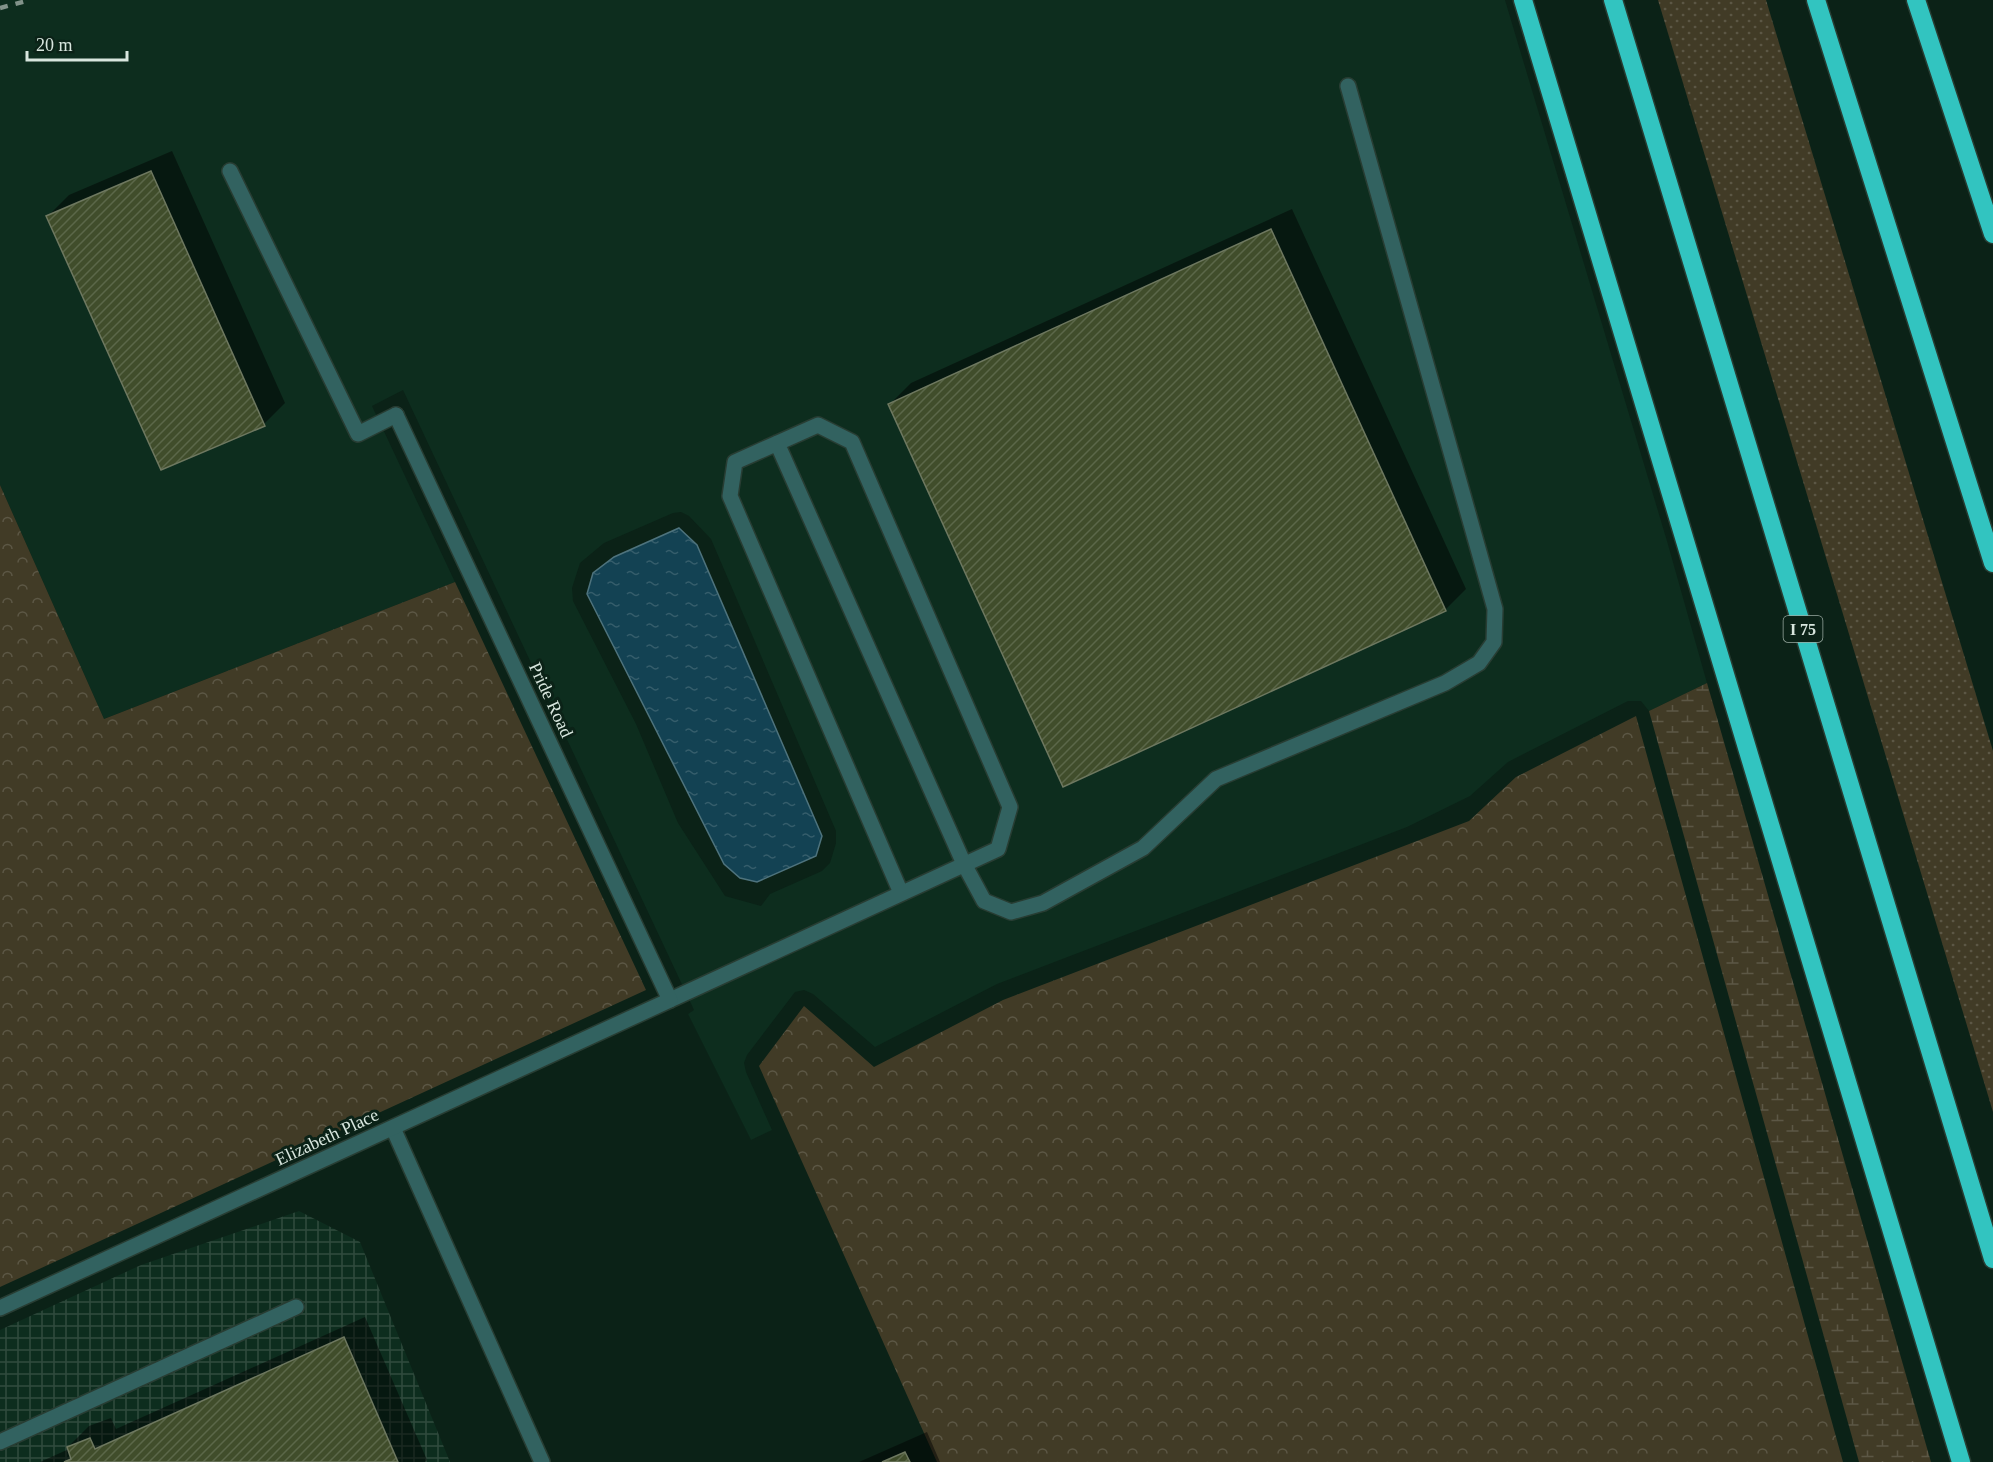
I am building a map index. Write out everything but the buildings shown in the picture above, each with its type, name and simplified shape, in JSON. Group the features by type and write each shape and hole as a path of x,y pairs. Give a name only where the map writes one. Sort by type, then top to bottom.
{"highway":[{"path":"1523,0 1961,1462"},
{"name":"I 75","path":"1613,0 1993,1259"},
{"path":"1816,0 1993,563"},
{"path":"1916,0 1993,234"}],"street":[{"path":"901,893 730,496 735,462 777,443 964,864 984,901 1011,912 1043,903 1143,849 1216,779 1445,682 1479,663 1494,642 1496,609 1348,87"},
{"name":"Pride Road","path":"230,171 358,434 396,415 670,1000"},
{"name":"Elizabeth Place","path":"0,1308 998,849 1010,807 852,442 818,425 777,443"},
{"path":"393,1128 542,1462"},
{"path":"0,1442 296,1307"}],"shaded area":[{"path":"0,0 1505,0 1667,541 1707,683 1649,711 1641,701 1628,701 1508,762 1470,796 1407,827 997,984 875,1047 813,994 804,990 795,992 747,1055 744,1063 772,1130 751,1140 688,1014 694,1010 403,390 372,406 455,582 104,719 0,485","holes":["681,512 689,516 711,539 836,831 836,843 830,863 822,871 770,894 761,906 725,896 678,823 636,724 573,601 572,588 580,563 604,543 673,513"]},
{"path":"299,1211 360,1242 450,1462 0,1462 0,1330 141,1265"}],"green space":[{"path":"1658,0 1766,0 1993,751 1993,1112"},
{"path":"0,485 104,719 455,582 646,990 0,1287"},
{"path":"1707,683 1931,1462 1859,1462 1649,711"},
{"path":"1636,716 1843,1462 937,1462 759,1066 804,1006 874,1067 1003,1000 1469,821 1516,777"}],"water":[{"path":"679,528 697,545 822,836 816,856 757,882 740,878 724,864 587,594 593,573 614,557"}],"railway":[{"path":"0,8 30,0"}]}
